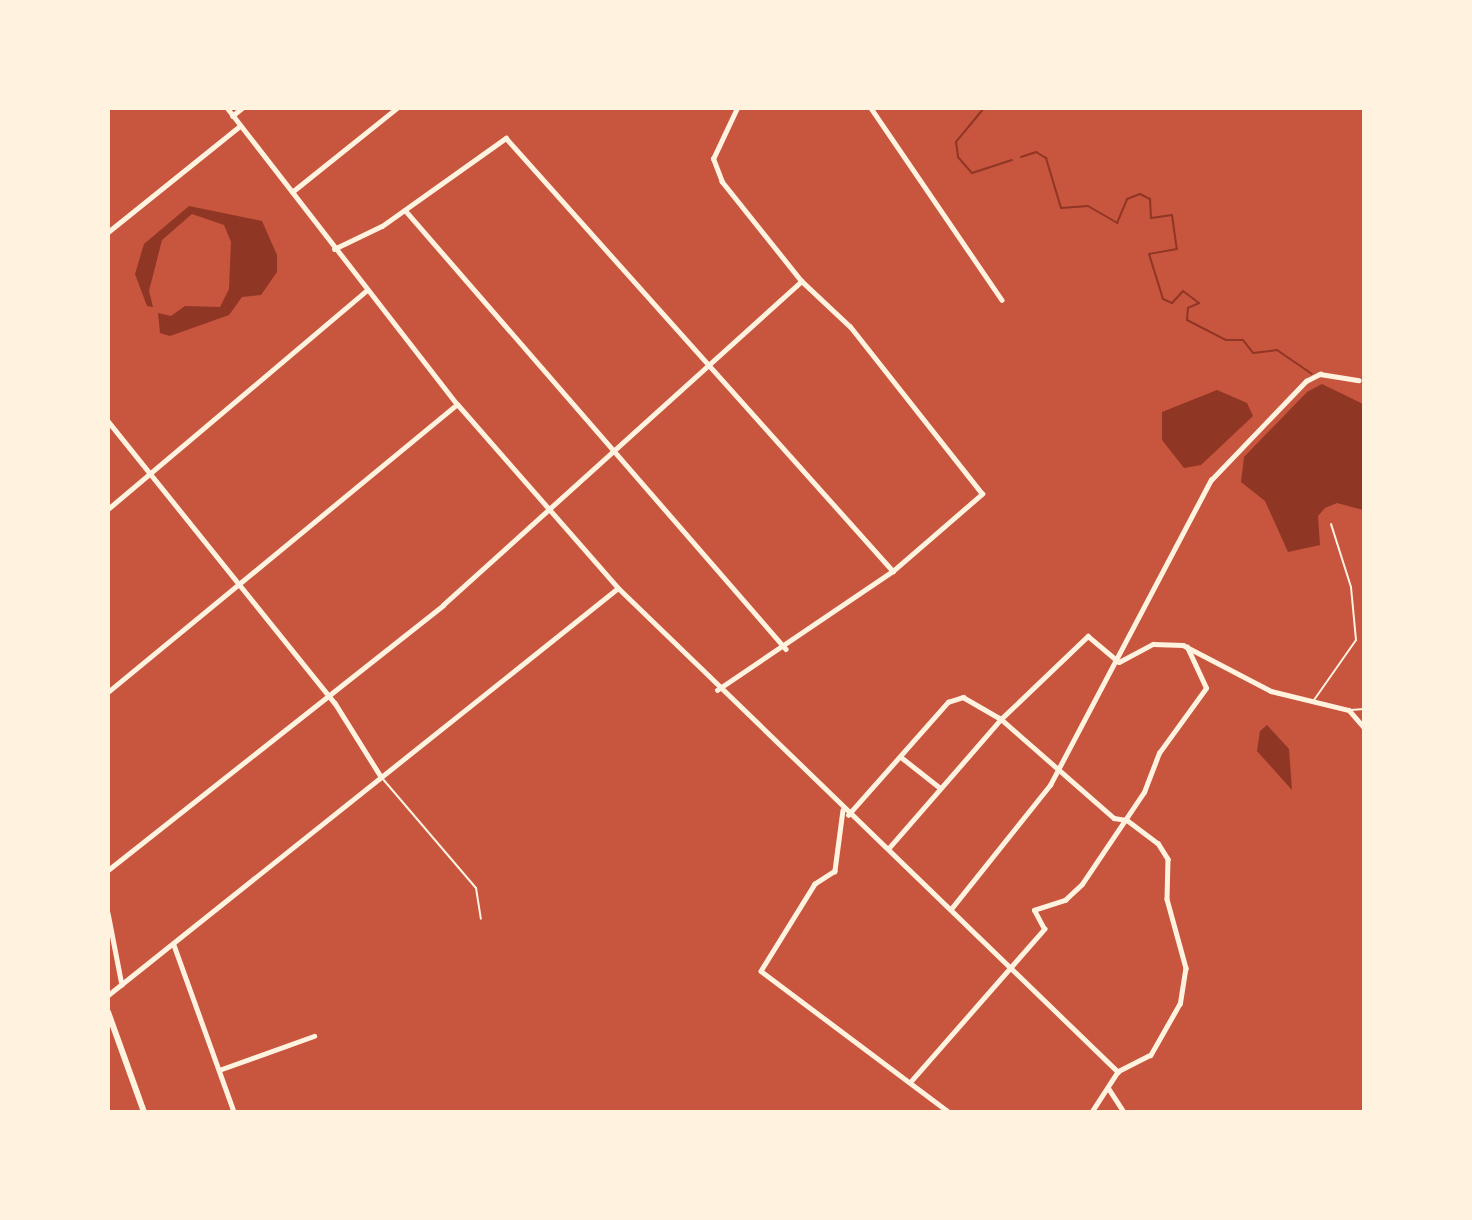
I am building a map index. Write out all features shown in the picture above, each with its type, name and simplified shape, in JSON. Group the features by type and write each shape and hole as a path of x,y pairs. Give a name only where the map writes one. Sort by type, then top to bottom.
{"main road":[{"path":"108,1012 144,1111"}],"street":[{"path":"227,108 366,291 457,404 618,588 717,690 951,909 1008,968 1118,1072"},
{"path":"232,116 242,108"},
{"path":"291,193 397,108"},
{"path":"717,690 786,649 893,571 982,494 850,327 801,281 722,182 713,159 737,108"},
{"path":"871,108 1002,300"},
{"path":"108,232 240,126"},
{"path":"334,249 405,210 506,138 713,363 893,571"},
{"path":"405,210 786,649"},
{"path":"108,870 329,696 548,509 801,281"},
{"path":"108,509 149,478 366,291"},
{"path":"951,909 1055,773 1119,662 1211,480 1306,381 1320,374 1359,380"},
{"path":"108,692 457,404"},
{"path":"108,421 149,478 329,696 380,775"},
{"path":"108,995 174,945 380,775 618,588"},
{"path":"887,850 916,823 939,787 1078,639 1101,640 1119,662"},
{"path":"1119,662 1153,644 1187,647 1271,691 1349,710 1363,727"},
{"path":"912,1080 1008,968 1018,964 1044,929 1034,909 1065,900 1082,884 1206,688 1187,647"},
{"path":"949,1111 912,1080 761,971 815,884 835,871 846,812 901,757 948,702 974,701 1001,719 1055,773 1158,843 1168,859 1167,900 1186,968 1180,1004 1151,1055 1118,1072 1110,1089 1092,1111"},
{"path":"901,757 939,787"},
{"path":"108,914 122,986"},
{"path":"174,945 234,1111"},
{"path":"219,1070 314,1036"},
{"path":"1110,1089 1124,1111"}],"lane":[{"path":"1314,700 1356,640 1351,587 1331,524"},
{"path":"1349,710 1363,709"},
{"path":"380,775 476,888 481,919"}],"shaded area":[{"path":"189,206 262,221 277,255 277,272 261,295 242,297 229,315 170,336 160,333 158,313 171,316 185,306 220,307 229,289 231,242 224,225 192,214 162,240 149,291 153,307 147,306 135,274 144,244"},
{"path":"1322,384 1363,404 1363,510 1337,503 1325,508 1318,516 1320,545 1288,552 1265,501 1241,482 1244,457 1307,392"},
{"path":"1217,390 1247,403 1253,416 1201,465 1184,468 1162,440 1162,412"},
{"path":"1267,725 1289,749 1292,790 1257,751 1260,731"}],"waterway":[{"path":"984,108 956,142 958,157 972,173 1012,160"},
{"path":"1021,157 1036,152 1046,158 1061,208 1088,206 1117,223 1127,199 1140,194 1150,199 1151,218 1172,215 1177,249 1149,254 1163,299 1172,303 1183,291 1199,303 1188,308 1187,320 1226,340 1243,340 1253,353 1277,350 1312,374"}]}
